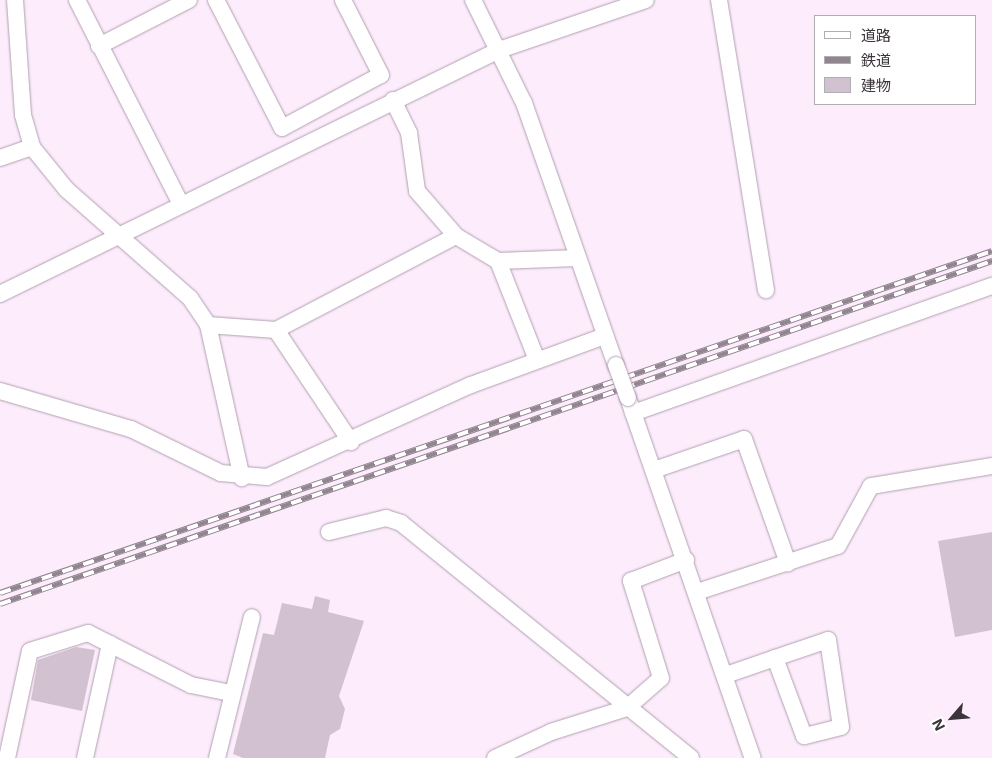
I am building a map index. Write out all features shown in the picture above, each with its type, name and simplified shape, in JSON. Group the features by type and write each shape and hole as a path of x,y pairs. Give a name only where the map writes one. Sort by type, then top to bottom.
{"street":[{"path":"77,0 181,204"},
{"path":"99,46 189,0"},
{"path":"216,0 282,128 381,75 343,0"},
{"path":"473,0 499,50 533,128 686,560 753,758"},
{"path":"0,294 393,100 499,50 646,0"},
{"path":"719,0 766,290"},
{"path":"17,1 23,115 32,147 67,190 116,237 190,298 208,325 242,478"},
{"path":"393,100 409,132 417,191 456,236 498,261 578,258"},
{"path":"0,158 32,147"},
{"path":"208,325 276,330 456,236"},
{"path":"498,261 537,360"},
{"path":"631,405 992,286"},
{"path":"276,330 351,442"},
{"path":"0,392 131,429 213,470 242,478 267,477 351,442 454,392 606,336"},
{"path":"654,470 744,439 788,562"},
{"path":"697,592 838,546 871,486 992,466"},
{"path":"329,532 386,518 401,523 691,758"},
{"path":"495,758 551,732 627,708 661,678 631,581 686,560"},
{"path":"218,758 231,693 252,617"},
{"path":"8,758 30,651 88,633 191,685 231,693"},
{"path":"726,675 775,658 828,640 841,727 804,736 775,658"},
{"path":"85,758 110,644"}],"building":[{"path":"992,532 992,630 955,637 938,541"},
{"path":"315,596 330,600 328,612 364,621 339,696 345,709 340,729 330,735 325,758 243,758 233,754 263,633 274,635 282,603 312,609"},
{"path":"76,647 95,650 82,711 31,700 38,660"}],"railway":[{"path":"0,593 992,251"},
{"path":"0,604 992,261"}]}
